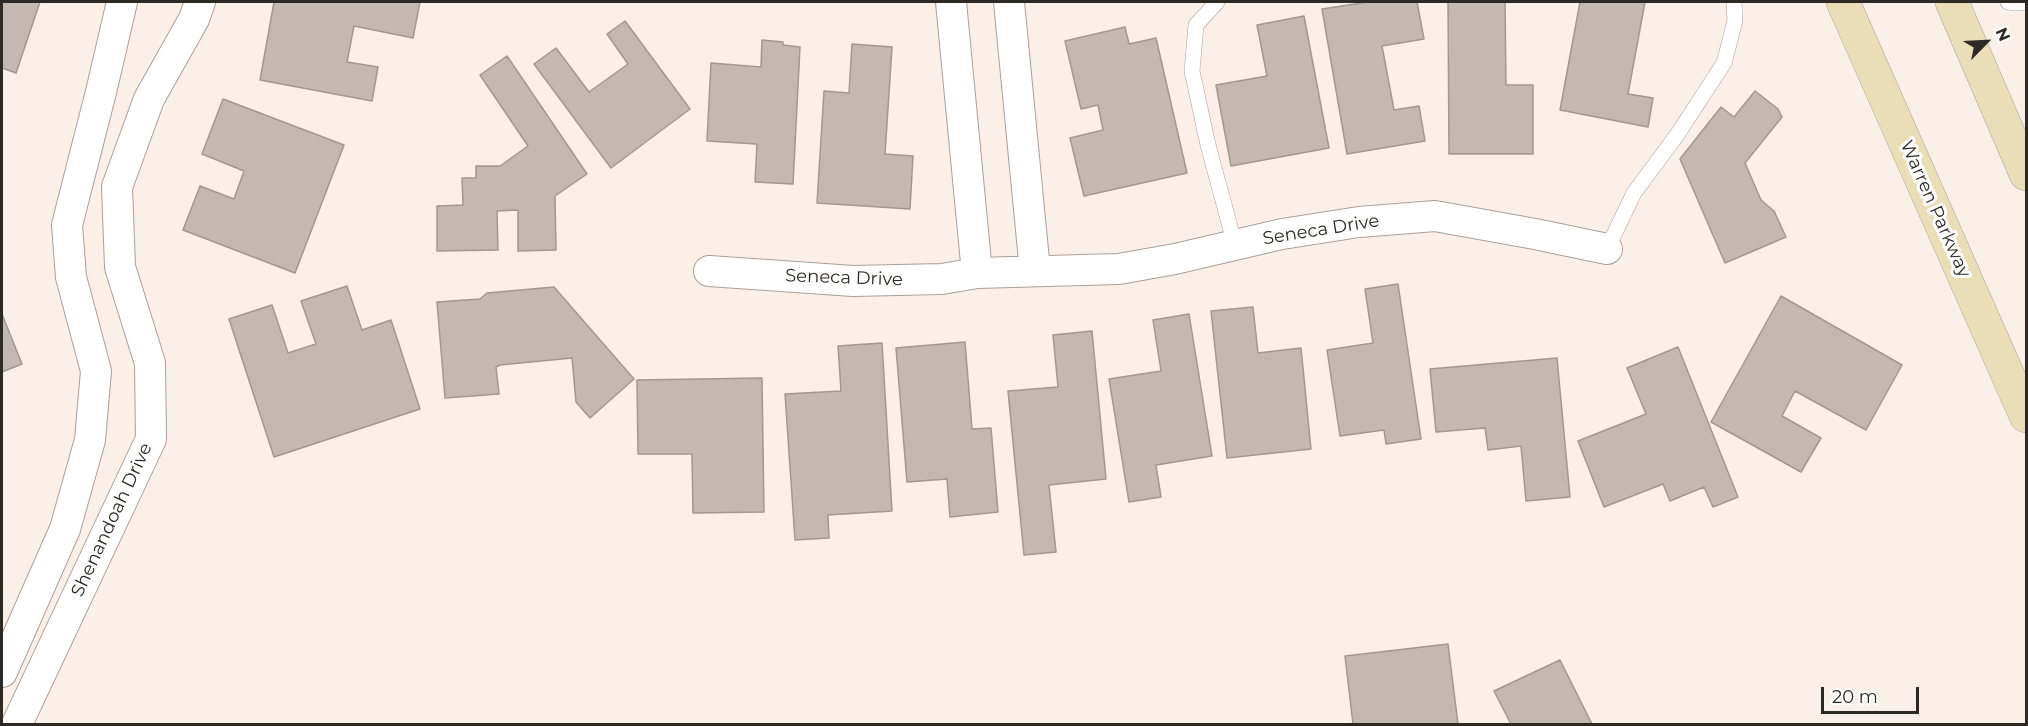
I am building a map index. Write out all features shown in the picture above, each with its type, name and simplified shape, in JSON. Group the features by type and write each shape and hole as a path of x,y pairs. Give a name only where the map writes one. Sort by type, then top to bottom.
{"main road":[{"name":"Warren Parkway","path":"1843,2 2026,416"},
{"path":"1952,2 2026,174"}],"street":[{"path":"2,672 65,529 90,440 96,371 71,277 67,225 122,2"},
{"name":"Shenandoah Drive","path":"17,724 151,439 150,363 120,267 117,187 149,99 194,19 200,2"},
{"path":"951,2 977,273"},
{"path":"1009,2 1035,271"},
{"name":"Seneca Drive","path":"710,271 853,281 942,279 977,273 1119,269 1282,234 1359,222 1435,216 1607,249"}],"lane":[{"path":"1217,2 1196,25 1191,70 1208,145 1235,245"},
{"path":"1607,249 1634,193 1677,135 1724,63 1735,21 1734,2"},
{"path":"2008,2 2026,2"}],"building":[{"path":"2,2 40,2 16,73 2,68"},
{"path":"274,2 420,2 413,38 354,26 347,62 378,67 372,101 260,80"},
{"path":"1368,2 1417,2 1424,39 1382,46 1394,110 1419,106 1425,141 1347,154 1322,9"},
{"path":"1448,2 1505,2 1506,85 1533,85 1533,154 1449,154"},
{"path":"1580,2 1645,2 1628,94 1653,98 1648,127 1560,110"},
{"path":"1304,16 1329,148 1231,166 1216,85 1267,76 1257,25"},
{"path":"625,21 690,109 611,168 534,64 556,48 589,92 628,64 607,34"},
{"path":"1125,27 1129,44 1156,38 1187,173 1084,196 1070,138 1103,130 1098,105 1081,109 1065,41"},
{"path":"762,40 783,42 783,45 800,47 793,184 755,182 757,144 707,141 711,63 761,67"},
{"path":"852,44 892,47 885,154 913,156 910,209 817,203 824,91 849,93"},
{"path":"507,56 587,174 555,196 556,250 518,251 518,210 497,211 498,250 437,251 437,206 463,205 462,178 476,178 476,166 500,166 528,146 480,75"},
{"path":"1755,91 1778,109 1782,117 1745,163 1761,200 1774,211 1786,237 1725,263 1680,159 1721,107 1734,117"},
{"path":"223,99 344,145 295,273 183,230 200,186 234,199 244,171 202,154"},
{"path":"1398,284 1421,439 1386,444 1384,430 1340,436 1327,350 1373,343 1365,289"},
{"path":"347,286 362,330 391,320 420,409 274,457 229,319 272,305 288,353 316,344 301,301"},
{"path":"554,287 634,379 590,418 576,402 572,358 500,365 496,367 499,394 445,398 437,302 480,299 487,293"},
{"path":"1781,296 1902,365 1866,430 1795,391 1782,416 1821,438 1801,472 1711,422"},
{"path":"1253,307 1258,353 1301,348 1311,449 1227,458 1211,311"},
{"path":"2,314 22,364 2,372"},
{"path":"1189,314 1212,456 1156,465 1161,497 1129,502 1109,379 1161,371 1153,320"},
{"path":"1092,331 1106,479 1049,485 1056,552 1024,555 1008,391 1058,387 1053,335"},
{"path":"965,342 972,429 991,428 998,512 950,517 947,479 907,482 896,348"},
{"path":"882,343 892,511 828,515 829,538 795,540 785,394 841,391 838,346"},
{"path":"1678,347 1738,497 1713,507 1704,487 1670,501 1663,484 1604,507 1578,441 1646,414 1627,368"},
{"path":"1557,358 1570,497 1526,501 1521,446 1488,450 1485,428 1436,432 1430,369"},
{"path":"762,378 764,512 693,513 692,454 638,454 637,380"},
{"path":"1448,644 1458,724 1353,724 1345,656"},
{"path":"1560,660 1592,724 1511,724 1494,691"}]}
